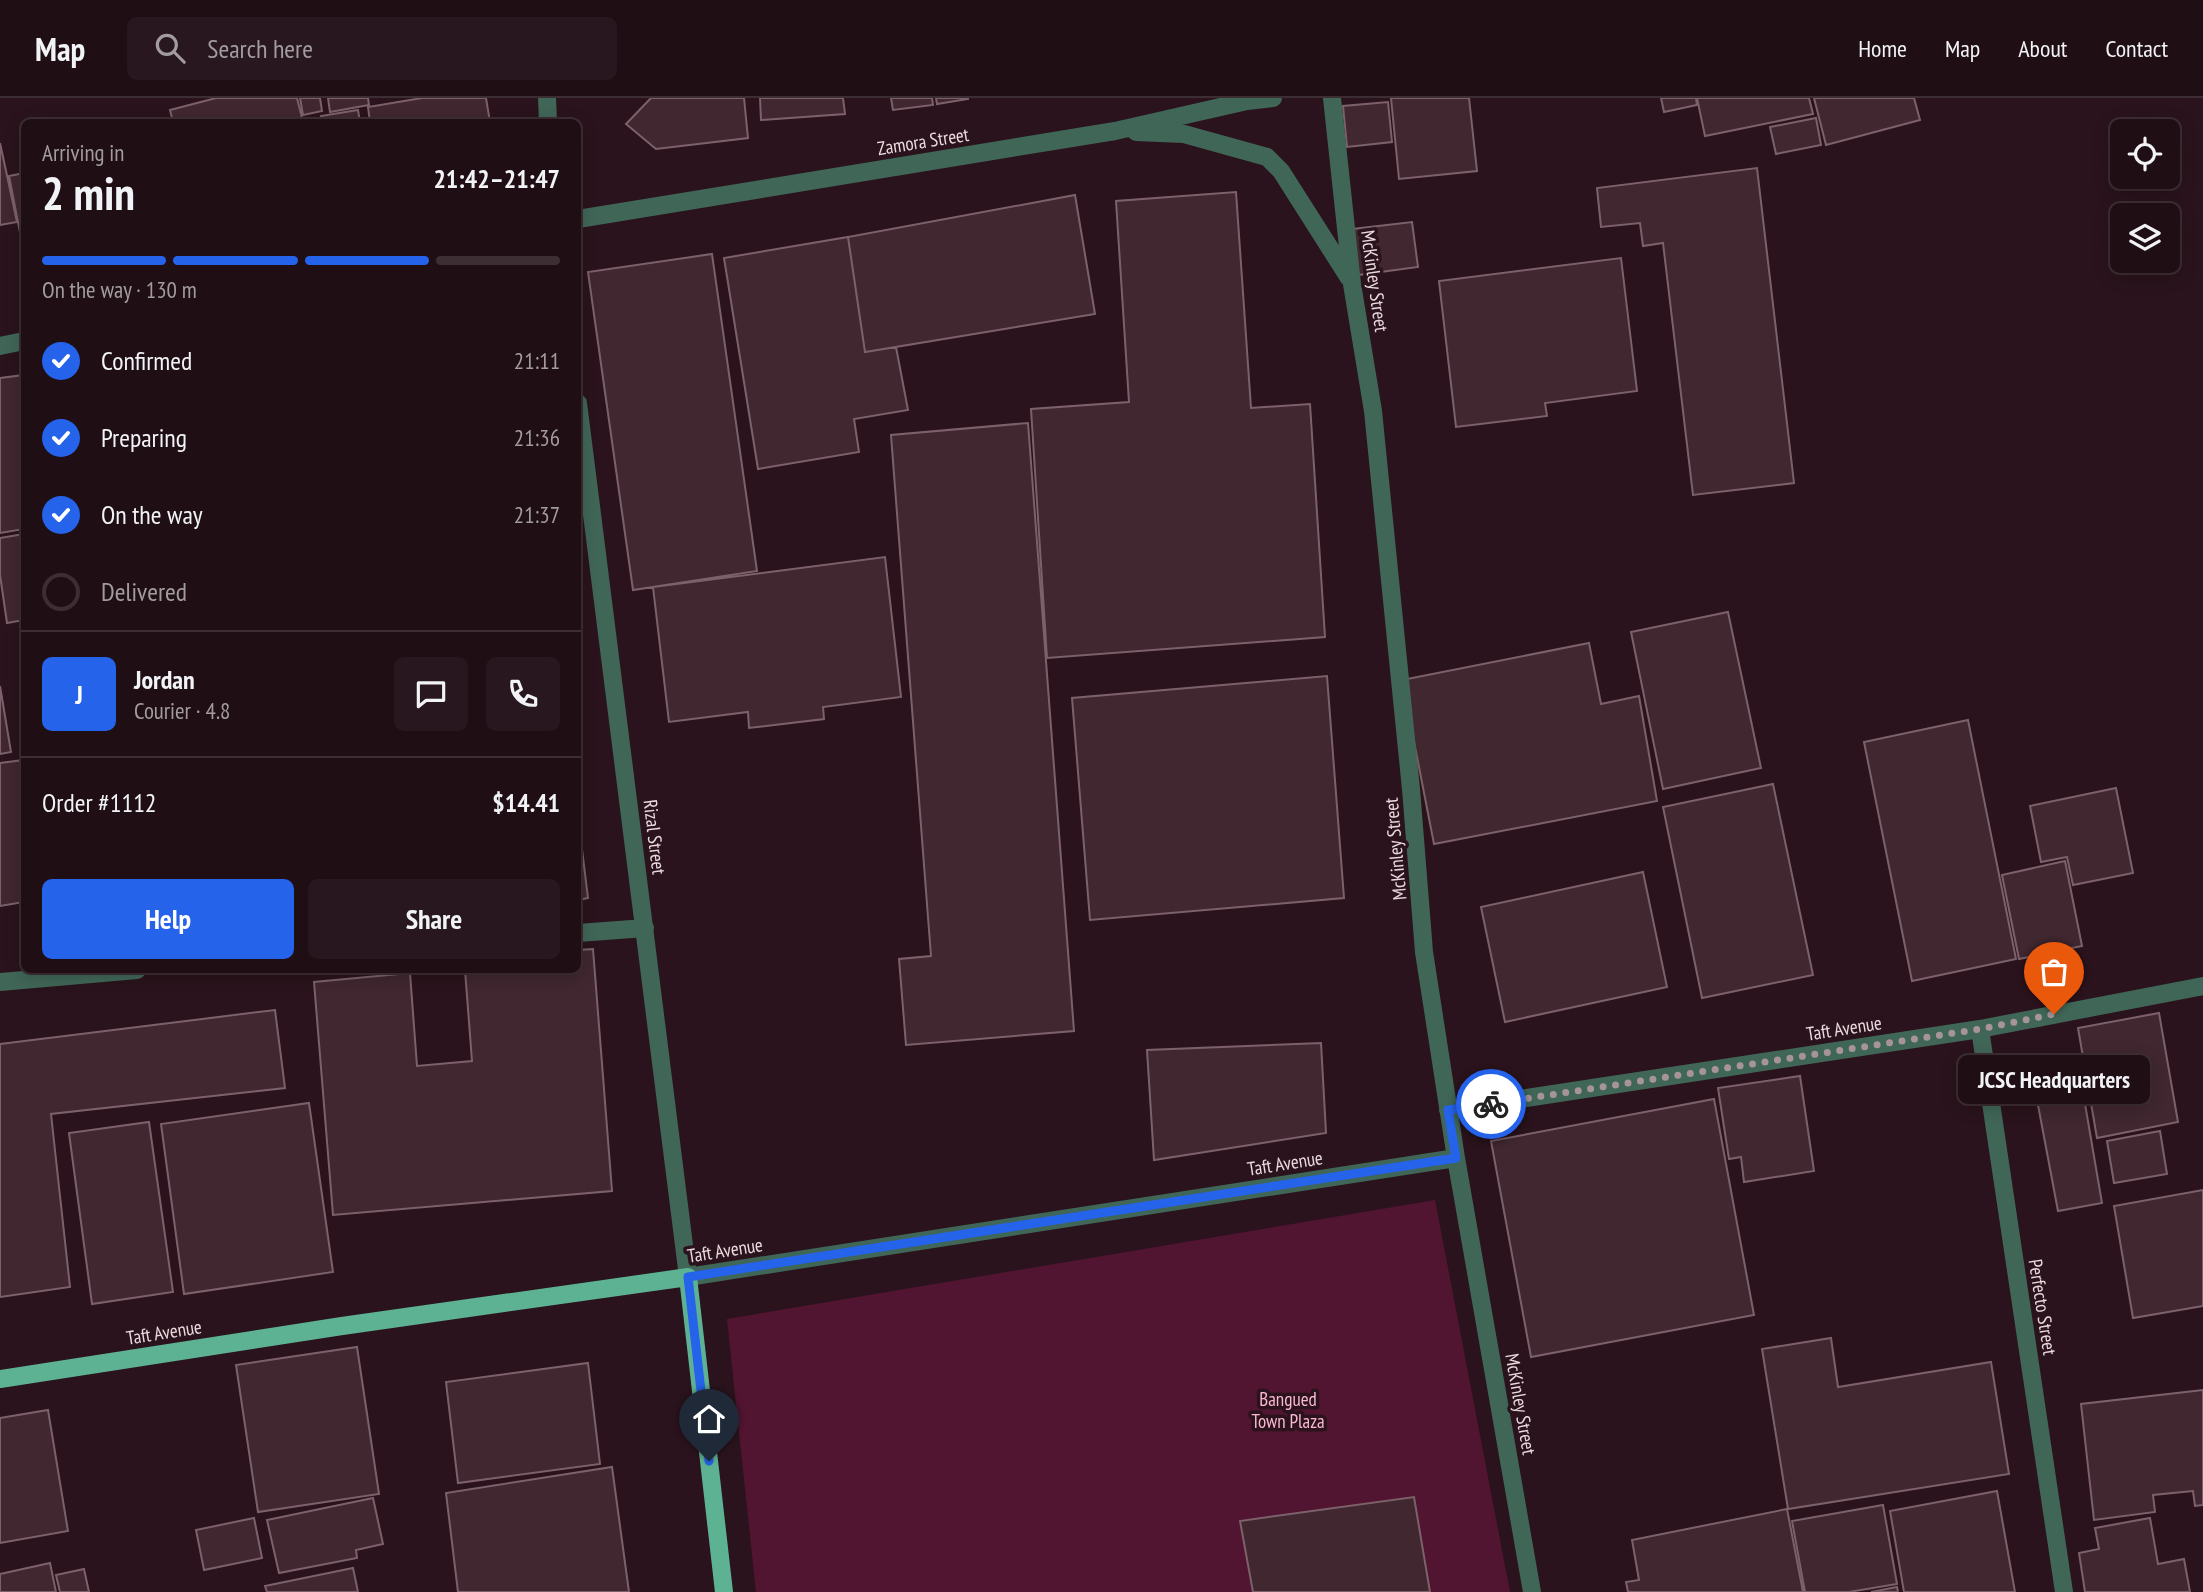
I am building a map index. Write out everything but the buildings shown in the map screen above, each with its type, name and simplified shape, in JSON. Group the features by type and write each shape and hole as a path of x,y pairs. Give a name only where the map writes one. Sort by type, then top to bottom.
{"main road":[{"name":"Taft Avenue","path":"0,1379 342,1326 688,1277"},
{"path":"688,1277 724,1592"}],"street":[{"path":"547,98 548,119"},
{"name":"Zamora Street","path":"581,219 1115,131 1248,101 1273,98"},
{"name":"McKinley Street","path":"1332,98 1352,284 1373,411 1410,775 1424,952 1456,1158 1532,1592"},
{"path":"1115,131 1184,134 1267,157 1281,171 1352,284"},
{"path":"0,346 21,342"},
{"name":"Rizal Street","path":"581,427 688,1277"},
{"path":"581,933 645,928"},
{"path":"0,982 103,973"},
{"name":"Taft Avenue","path":"1448,1110 1980,1029 2203,986"},
{"name":"Perfecto Street","path":"1980,1029 2064,1592"},
{"name":"Taft Avenue","path":"688,1277 1456,1158"}],"green space":[{"name":"Bangued Town Plaza","path":"1435,1200 1510,1592 756,1592 727,1319"}],"way so far":[{"path":"1491,1104 1980,1029 2054,1014"}],"place":[{"name":"JCSC Headquarters","path":"2054,1014"}],"route":[{"path":"709,1461 688,1277 1456,1158 1448,1110 1491,1104"}]}
